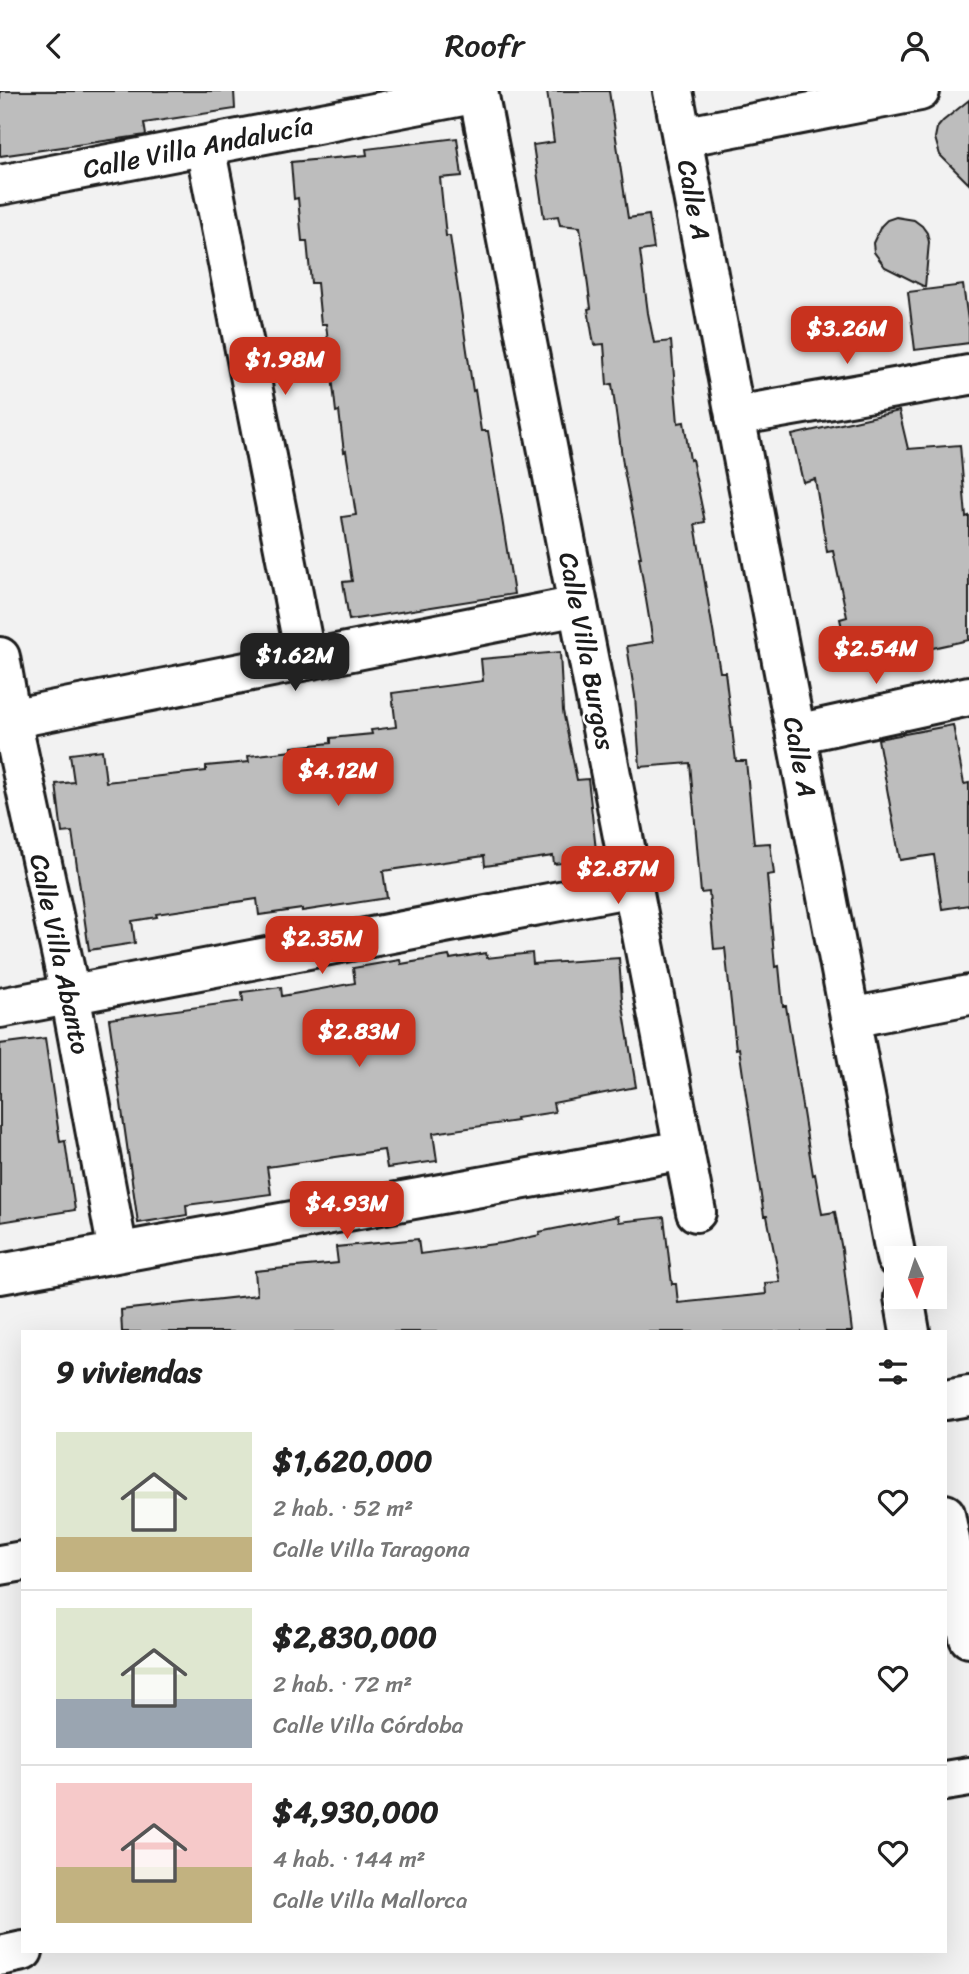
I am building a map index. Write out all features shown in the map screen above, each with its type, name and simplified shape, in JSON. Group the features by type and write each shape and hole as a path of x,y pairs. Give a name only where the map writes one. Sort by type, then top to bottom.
{"street":[{"name":"Calle A","path":"673,91 894,1246"},
{"path":"682,137 920,91"},
{"name":"Calle Villa Andalucía","path":"0,185 478,92"},
{"name":"Calle Villa Burgos","path":"478,92 696,1212"},
{"path":"205,146 306,660"},
{"path":"735,416 969,375"},
{"path":"5,720 578,606"},
{"name":"Calle Villa Abanto","path":"0,657 5,720 70,994 118,1252"},
{"path":"796,734 969,696"},
{"path":"0,1008 633,887"},
{"path":"850,1018 969,996"},
{"path":"0,1274 684,1150"},
{"path":"906,1309 910,1330"},
{"path":"947,1400 969,1396"},
{"path":"947,1524 969,1638"},
{"path":"0,1565 21,1561"},
{"path":"947,1781 969,1777"},
{"path":"0,1956 21,1951"}],"building":[{"path":"0,91 234,91 235,109 144,123 146,135 0,156"},
{"path":"547,91 609,91 628,218 649,215 654,249 640,251 648,313 654,343 671,341 678,423 684,422 705,522 695,524 720,672 725,672 736,761 746,761 754,844 770,843 774,874 767,875 775,967 779,966 783,1006 786,1006 813,1175 815,1174 822,1214 835,1212 852,1330 122,1330 121,1310 257,1295 255,1271 338,1263 336,1247 418,1239 420,1254 502,1243 540,1235 539,1232 618,1216 619,1222 664,1217 672,1284 676,1284 678,1303 766,1294 765,1283 780,1282 767,1216 764,1216 739,1048 736,1049 725,948 714,949 709,892 701,893 690,763 640,767 635,696 627,646 653,642 612,384 607,385 604,344 594,345 580,227 560,225 558,216 544,218 533,145 554,142"},
{"path":"969,100 969,184 940,155 935,138 937,128 943,121"},
{"path":"457,138 462,176 440,178 446,236 450,236 481,431 488,431 514,594 349,620 343,582 352,581 342,517 356,515 339,411 336,412 326,324 321,324 317,283 311,283 307,241 302,241 298,198 294,199 291,162 367,155 366,149"},
{"path":"896,217 914,220 927,233 929,242 925,287 885,267 874,252 873,243 881,226"},
{"path":"963,285 969,343 915,350 908,292"},
{"path":"899,411 908,449 960,445 966,517 969,516 969,640 851,666 840,619 847,617 833,551 827,552 815,479 803,482 792,435"},
{"path":"560,652 563,711 577,780 588,779 597,859 554,864 553,856 485,866 484,856 383,871 387,898 259,915 257,899 156,914 157,917 132,921 135,943 89,950 72,832 62,833 56,784 74,782 70,754 102,750 106,782 206,771 206,766 249,762 248,756 292,751 292,747 331,743 331,738 372,734 371,730 396,727 392,693 483,681 481,659"},
{"path":"953,725 964,784 969,783 969,905 942,909 934,855 900,860 878,739"},
{"path":"486,953 487,958 532,953 533,964 619,958 622,1000 636,1087 553,1103 555,1112 516,1118 517,1121 433,1133 437,1161 387,1168 384,1150 267,1167 271,1194 186,1205 187,1215 138,1223 109,1019 243,1001 242,992 281,987 282,996 355,983 353,968 400,960 401,964"},
{"path":"45,1038 60,1142 65,1141 75,1210 0,1222 0,1044"}]}
